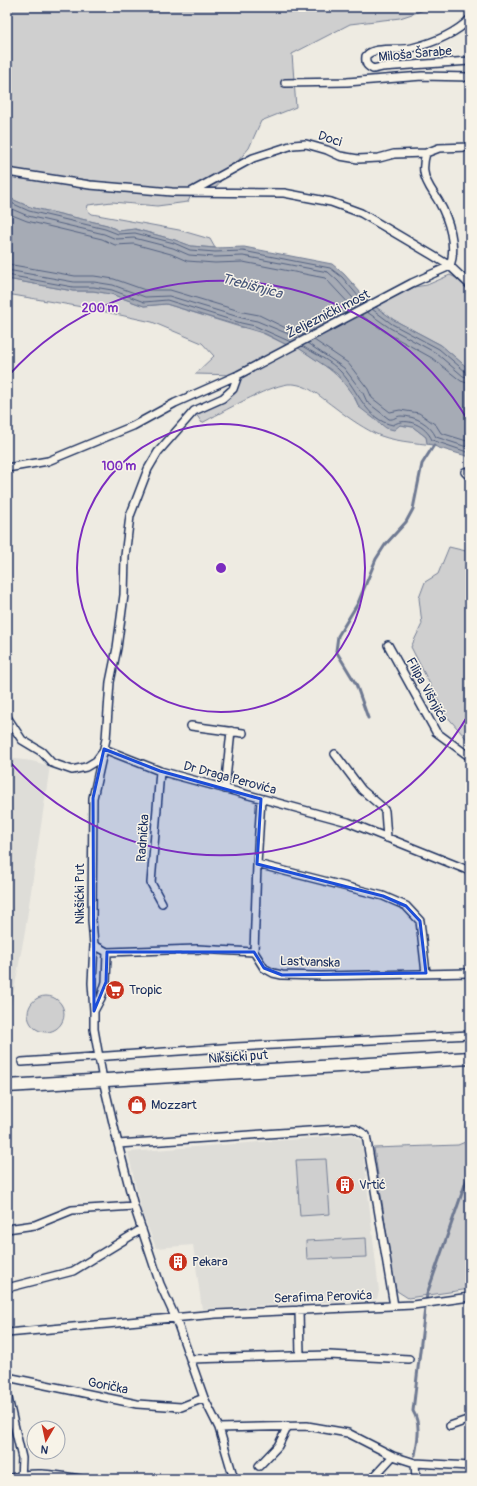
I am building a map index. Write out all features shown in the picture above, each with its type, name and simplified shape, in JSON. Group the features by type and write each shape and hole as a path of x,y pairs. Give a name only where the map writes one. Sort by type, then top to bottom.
{"main road":[{"name":"Nikšićki put","path":"7,1086 470,1058"}],"street":[{"name":"Miloša Šarabe","path":"470,19 451,33 429,42 399,49 373,50 366,56 365,61 367,66 373,69 382,67 470,61"},
{"name":"Miloša Šarabe","path":"285,83 354,81 422,76 470,78"},
{"name":"Doci","path":"190,192 253,158 293,145 306,144 327,150 340,156 358,159 379,158 394,154 426,153 439,148 470,148"},
{"path":"426,153 423,163 424,173 440,204 451,233 453,250 450,266"},
{"path":"7,172 90,185 190,192 284,193 331,202 361,212 450,266 470,285"},
{"name":"Željeznički most","path":"7,468 48,461 133,426 175,403 238,375 412,283 450,266"},
{"name":"Nikšićki Put","path":"94,1011 92,983 94,945 92,920 93,798 104,749 110,682 117,648 124,596 127,535 130,516 139,491 158,452 169,437 194,411 223,398 233,389 238,375"},
{"name":"Filipa Višnjića","path":"388,644 436,732 470,758"},
{"path":"7,717 22,740 42,752 52,763 72,770 86,768 96,761 104,749"},
{"path":"191,726 243,733"},
{"path":"225,789 231,731"},
{"name":"Dr Draga Perovića","path":"104,749 160,771 348,822 470,871"},
{"path":"335,754 362,790 382,807 384,811 387,838"},
{"name":"Radnička","path":"160,771 151,883 162,903"},
{"path":"94,945 107,952 197,949 254,952 261,799"},
{"path":"257,864 383,896 406,906 420,922 426,973"},
{"path":"107,952 106,982 101,998 94,1011 94,1029 103,1080 134,1206 160,1284 176,1319 204,1398 219,1428 234,1478 223,1479"},
{"name":"Lastvanska","path":"254,952 264,968 273,973 282,975 321,976 470,973"},
{"name":"Nikšićki put","path":"22,1062 236,1047 470,1035"},
{"path":"118,1144 354,1128 366,1135 394,1306"},
{"path":"7,1229 35,1225 72,1210 134,1206"},
{"path":"7,1288 73,1271 142,1230"},
{"name":"Serafima Perovića","path":"176,1319 216,1314 421,1304 470,1296"},
{"path":"299,1310 300,1356"},
{"path":"7,1333 176,1319"},
{"path":"190,1359 329,1355 409,1359"},
{"name":"Gorička","path":"7,1377 138,1404 181,1407 204,1398"},
{"path":"7,1394 11,1425 22,1458 22,1476"},
{"path":"450,1426 470,1419"},
{"path":"259,1466 278,1446 288,1426"},
{"path":"219,1428 307,1426 348,1433 393,1456 415,1463 470,1466"},
{"path":"372,1479 393,1456"},
{"path":"415,1463 416,1479"},
{"path":"9,1479 43,1474 80,1479"}],"highlighted area":[{"path":"104,749 160,771 261,799 257,864 383,896 406,906 420,921 426,973 282,975 264,968 254,952 107,952 106,982 94,1011 93,798"}],"shaded area":[{"path":"7,7 433,7 400,18 350,24 292,54 296,107 261,121 249,148 215,188 173,189 101,182 7,169"},
{"path":"7,175 100,189 191,195 188,202 157,206 112,202 88,205 87,210 92,214 179,230 210,239 215,248 191,246 135,229 119,231 107,225 30,207 7,197"},
{"path":"450,275 470,290 470,370 441,345 394,320 375,307 414,287 427,285"},
{"path":"7,279 73,291 93,291 111,294 144,306 166,304 240,327 254,329 287,345 254,362 257,368 297,347 341,379 354,397 359,407 400,425 413,427 426,437 428,443 434,445 380,436 353,421 312,391 295,384 279,386 244,400 202,423 194,411 223,398 238,375 195,374 214,356 202,343 152,322 88,308 7,294"},
{"path":"449,547 470,552 470,743 445,714 411,647 422,624 419,598 425,582 438,574"},
{"path":"7,758 32,761 50,766 25,931 7,1028"},
{"path":"50,996 59,1001 63,1007 63,1021 59,1027 50,1032 42,1032 33,1027 29,1021 28,1010 33,1001 39,997"},
{"path":"352,1135 362,1141 379,1291 377,1299 202,1309 193,1245 156,1248 141,1210 128,1152"},
{"path":"470,1140 470,1289 408,1298 397,1291 394,1283 374,1148 458,1145"},
{"path":"326,1159 330,1214 300,1216 296,1160"},
{"path":"366,1238 367,1257 307,1259 306,1241"}],"water":[{"name":"Trebišnjica","path":"7,197 30,207 107,225 119,231 135,229 191,246 215,248 244,247 332,264 344,274 369,302 394,320 441,345 470,370 470,457 427,443 426,437 413,427 400,425 394,430 386,428 359,407 355,398 337,374 297,347 287,345 266,334 166,304 144,306 111,294 93,291 73,291 7,279"}],"waterway":[{"path":"368,718 356,684 336,651 338,636 358,603 376,559 385,545 406,522 413,509 422,464 434,445"},
{"path":"415,1455 418,1427 416,1416 413,1411 427,1294 470,1170"}],"place":[{"name":"Tropic","path":"115,990"},
{"name":"Mozzart","path":"137,1105"},
{"name":"Vrtić","path":"345,1185"},
{"name":"Pekara","path":"178,1262"}]}
